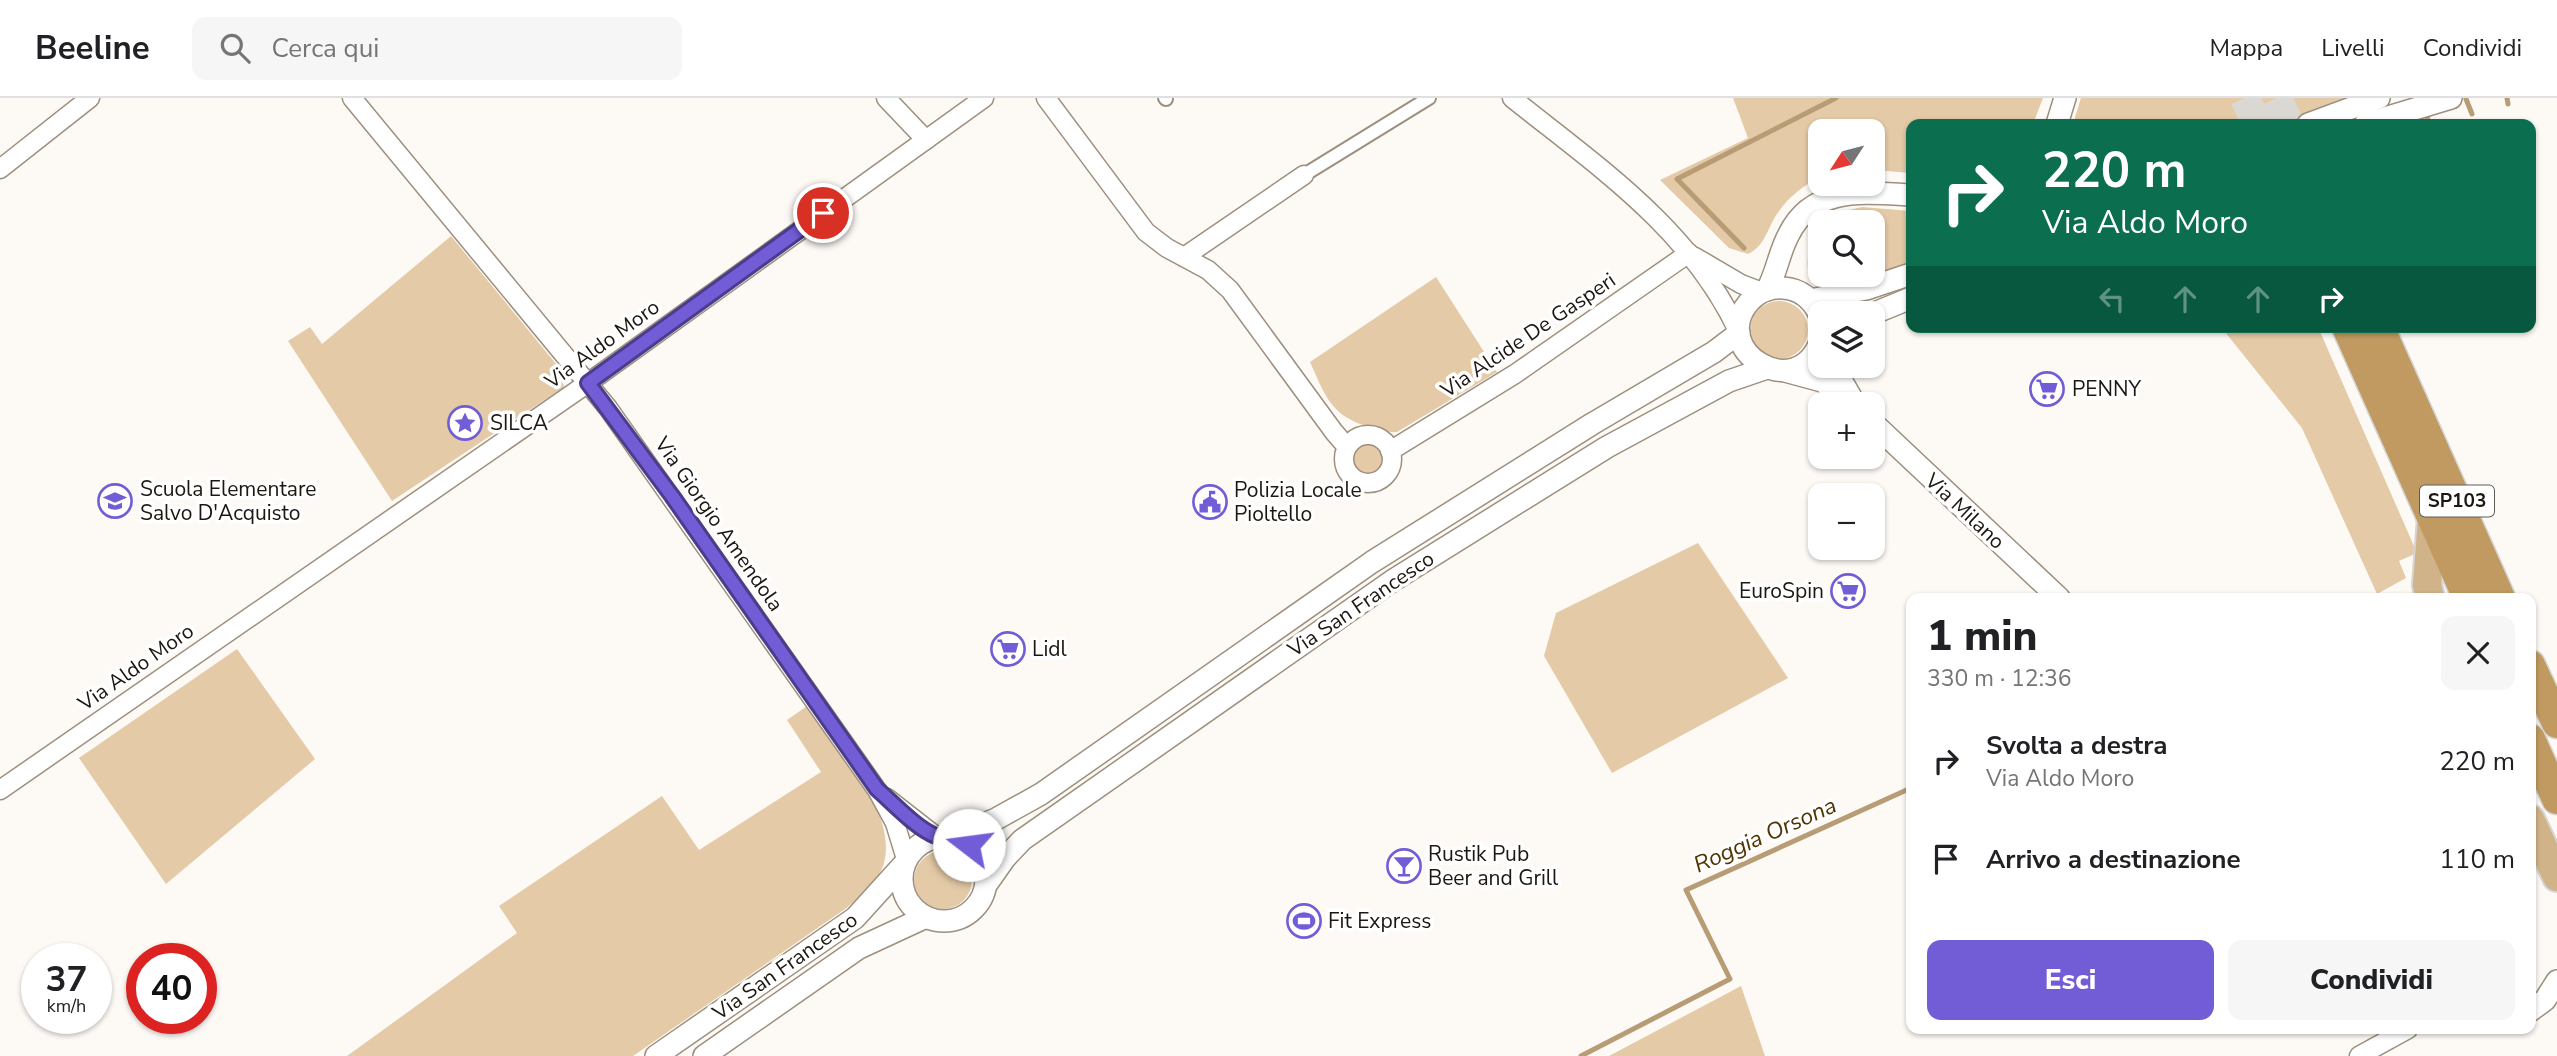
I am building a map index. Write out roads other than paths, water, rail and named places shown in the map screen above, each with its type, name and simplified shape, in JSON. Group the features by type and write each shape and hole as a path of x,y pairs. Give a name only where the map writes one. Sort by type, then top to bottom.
{"highway":[{"name":"SP103","path":"2350,333 2466,593"},
{"name":"SP103","path":"2382,333 2498,593"},
{"path":"2536,668 2557,708"},
{"path":"2536,678 2557,723"},
{"path":"2536,752 2557,799"}],"main road":[{"path":"2429,593 2427,585 2432,518"},
{"path":"2536,832 2557,877"}],"street":[{"path":"0,169 90,98"},
{"name":"Via Giorgio Amendola","path":"352,98 588,383 672,496 877,789 895,823 905,861"},
{"path":"886,98 926,139"},
{"name":"Via Aldo Moro","path":"0,790 588,383 984,98"},
{"path":"1045,98 1140,226 1160,243 1208,270 1230,290 1347,446"},
{"path":"1184,257 1304,175 1429,98"},
{"path":"1512,98 1644,204 1689,253 1739,332"},
{"path":"2059,119 2066,98"},
{"path":"2322,119 2379,98"},
{"path":"2382,119 2451,98"},
{"path":"1764,291 1778,268 1790,232 1807,212 1824,201 1844,194 1857,192 1906,195"},
{"path":"1807,212 1797,229 1791,249 1792,268 1809,301"},
{"path":"1689,253 1741,284 1764,291"},
{"name":"Via Alcide De Gasperi","path":"1390,451 1515,374 1689,253"},
{"path":"1818,301 1906,276"},
{"path":"1808,302 1784,288 1764,291 1753,298 1740,319 1741,343 1749,355 1775,369 1822,381 1838,392"},
{"path":"1885,309 1906,300"},
{"name":"Via San Francesco","path":"945,837 996,819 1041,794 1373,562 1581,431 1714,352 1739,332"},
{"name":"Via San Francesco","path":"986,886 1005,858 1022,840 1392,581 1607,447 1729,381 1802,365 1808,360"},
{"name":"Via Milano","path":"1885,434 2054,593"},
{"path":"1372,436 1383,441 1390,451 1392,461 1387,473 1379,480 1366,483 1358,481 1346,469 1344,458 1347,446 1358,438 1372,436"},
{"name":"Via Giorgio Amendola","path":"877,789 904,813 945,837"},
{"path":"945,837 969,845 976,851 985,867 986,886 977,905 964,916 946,921 926,917 913,908 905,895 902,880 905,861 919,844 945,837"},
{"name":"Via San Francesco","path":"656,1056 855,918 905,861"},
{"name":"Via San Francesco","path":"704,1056 859,948 926,917"},
{"path":"2536,1007 2545,1000 2557,981"},
{"path":"2359,1056 2399,1034"}],"waterway":[{"path":"1744,248 1677,179 1836,98"},
{"path":"2507,98 2508,104"},
{"path":"2466,99 2472,114"},
{"path":"2426,113 2428,119"},
{"name":"Roggia Orsona","path":"1581,1056 1730,979 1686,890 1906,790"}],"tunnel":[{"path":"2245,98 2255,119"},
{"path":"2277,98 2287,119"}],"place":[{"name":"PENNY","path":"2047,389"},
{"name":"SILCA","path":"465,423"},
{"name":"Scuola Elementare Salvo D'Acquisto","path":"115,501"},
{"name":"Polizia Locale Pioltello","path":"1210,502"},
{"name":"EuroSpin","path":"1848,591"},
{"name":"Lidl","path":"1008,649"},
{"name":"Rustik Pub Beer and Grill","path":"1404,866"},
{"name":"Fit Express","path":"1304,921"}]}
